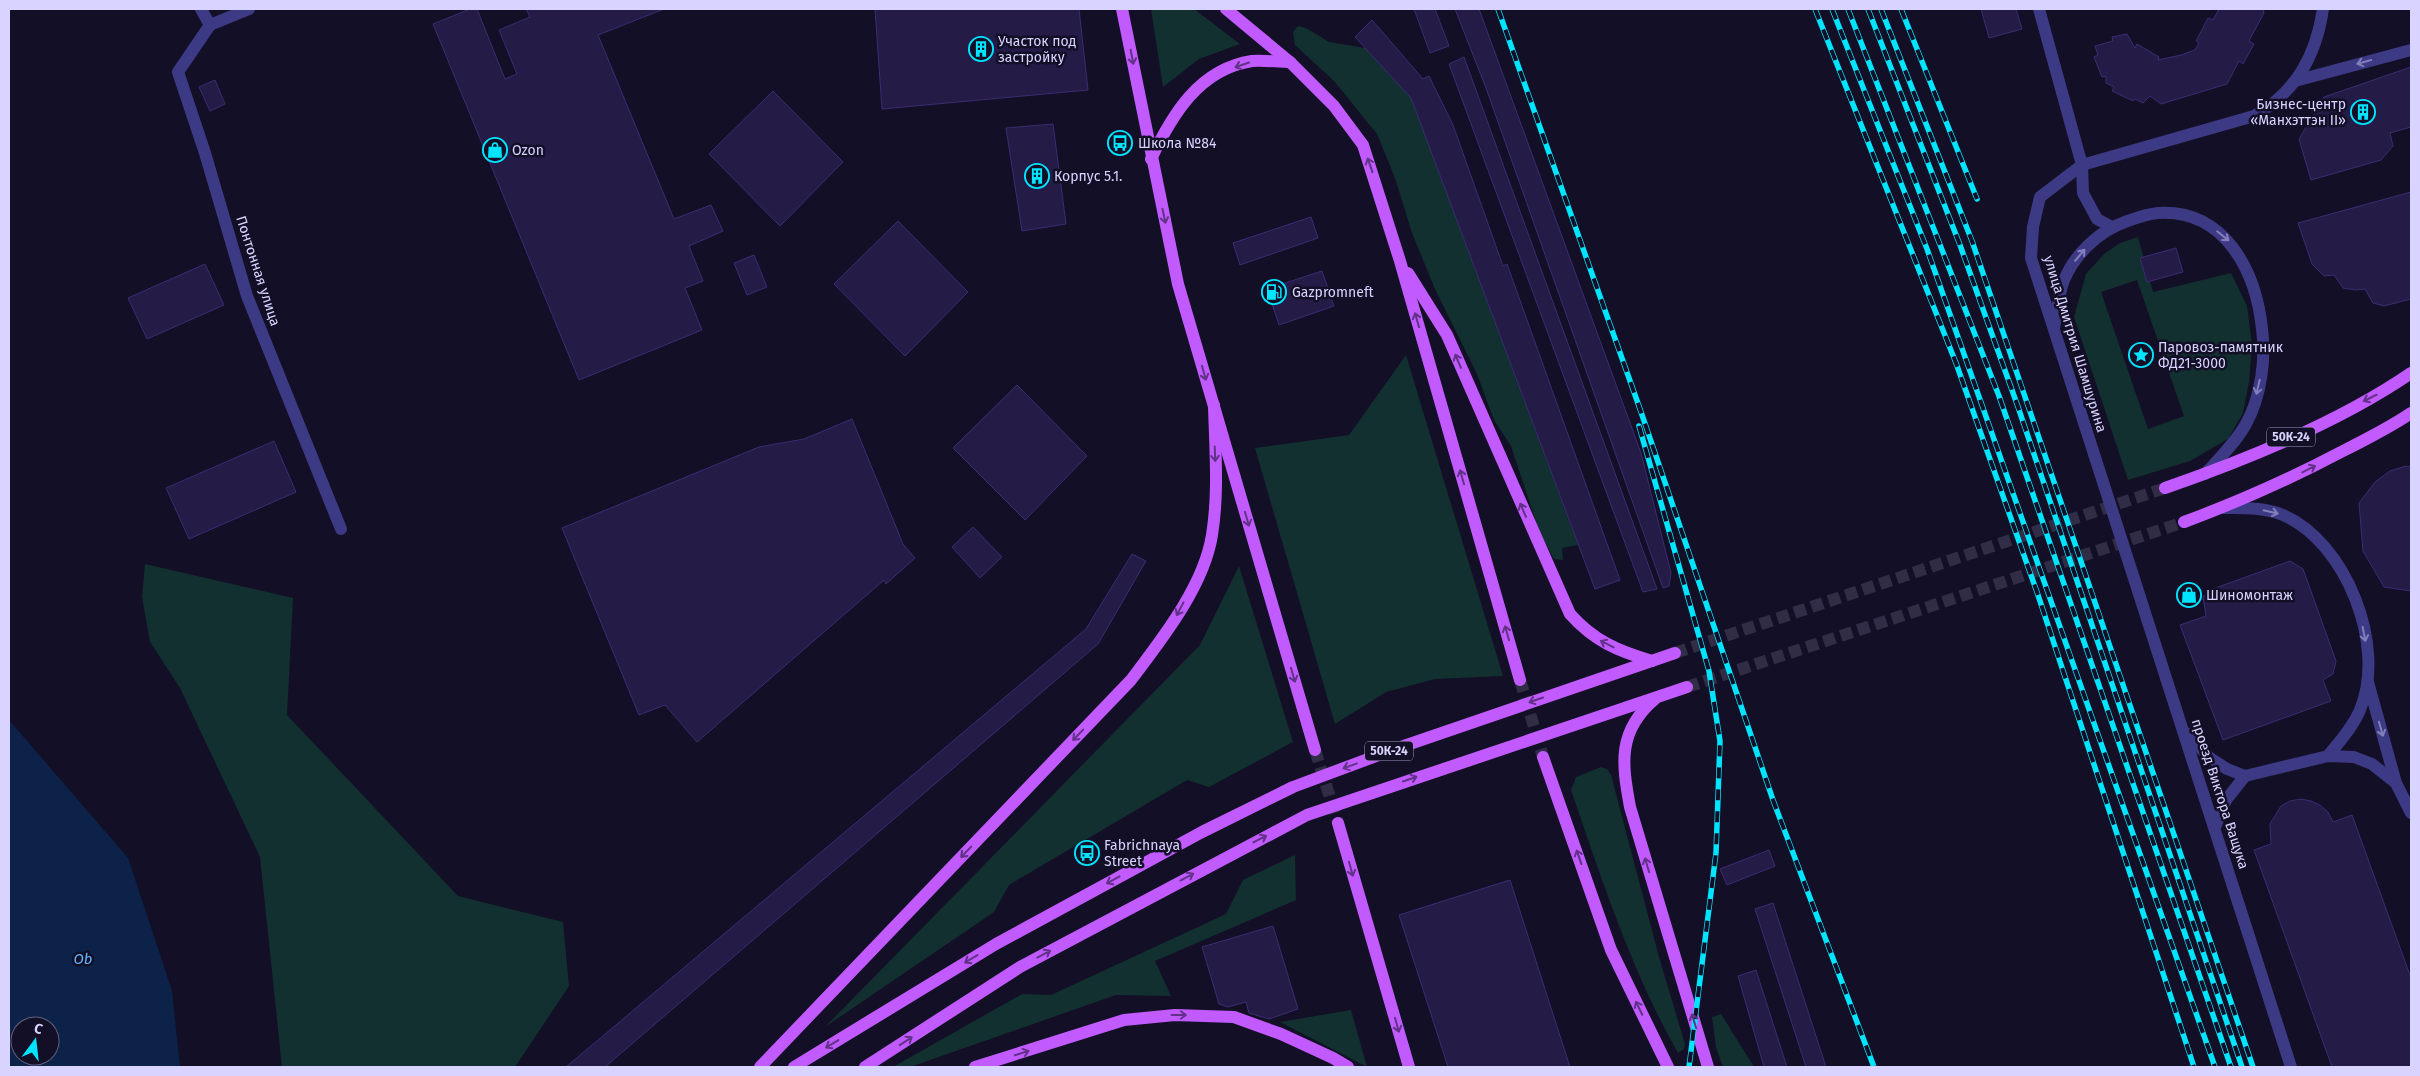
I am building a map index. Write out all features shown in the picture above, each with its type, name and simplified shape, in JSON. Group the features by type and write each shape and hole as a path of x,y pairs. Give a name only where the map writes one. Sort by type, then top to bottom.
{"main road":[{"path":"1122,9 1178,284 1315,750"},
{"path":"1226,9 1290,62 1334,106 1363,145 1400,261 1520,680"},
{"path":"1152,159 1166,129 1186,98 1217,73 1251,61 1290,62"},
{"path":"1400,261 1447,335 1570,614 1592,637 1623,652 1652,661 1675,653"},
{"name":"50К-24","path":"2165,488 2205,474 2326,420 2384,392 2411,373"},
{"path":"760,1067 1131,680 1170,628 1203,567 1212,536 1216,501 1214,405"},
{"name":"50К-24","path":"2184,522 2223,508 2297,475 2394,425 2411,413"},
{"name":"50К-24","path":"794,1067 996,944 1202,832 1293,787 1395,749 1652,661"},
{"path":"1687,687 1662,694 1642,711 1635,723 1624,752 1623,768 1630,807 1708,1067"},
{"name":"50К-24","path":"865,1067 1020,967 1216,861 1307,815 1662,694"},
{"path":"1543,757 1611,950 1668,1067"},
{"path":"1338,823 1409,1067"},
{"path":"975,1067 1124,1020 1175,1014 1234,1017 1281,1034 1348,1067"}],"street":[{"path":"201,9 210,25 249,9"},
{"path":"2039,9 2082,164 2083,193 2097,219 2112,226"},
{"name":"улица Дмитрия Шамшурина","path":"2118,531 2031,258 2033,227 2040,198 2082,164 2254,116 2274,105 2295,81 2314,46 2323,9"},
{"name":"Понтонная улица","path":"210,25 178,72 205,153 247,296 341,529"},
{"path":"2295,81 2411,50"},
{"path":"2054,333 2059,298 2071,267 2088,245 2112,226 2156,213 2174,213 2192,217 2209,225 2230,242 2248,273 2260,309 2264,346 2259,388 2246,424 2205,474"},
{"path":"2223,508 2254,508 2282,514 2307,529 2324,545 2339,564 2361,617 2367,650 2368,682 2396,783 2411,813"},
{"name":"проезд Виктора Ващука","path":"2118,531 2291,1067"},
{"path":"2328,756 2348,730 2360,710 2368,682"},
{"path":"2183,729 2210,758 2227,769 2245,776 2328,756 2354,757 2372,764 2396,783"},
{"path":"2215,827 2226,800 2245,776"}],"green space":[{"path":"1151,9 1194,9 1240,44 1199,59 1163,87"},
{"path":"1298,26 1306,28 1329,42 1365,48 1411,98 1578,545 1562,548 1563,560 1554,559 1539,531 1511,446 1494,420 1477,374 1435,289 1412,233 1395,178 1377,134 1334,81 1295,45 1293,32"},
{"path":"2138,237 2153,292 2231,273 2247,306 2252,345 2249,382 2243,413 2228,439 2190,461 2128,480 2074,317 2086,274 2104,254 2120,243","holes":["2137,280 2184,416 2148,429 2101,292"]},
{"path":"1406,355 1503,676 1435,679 1386,692 1335,724 1255,448 1349,435"},
{"path":"145,564 293,598 287,715 458,896 563,922 569,986 515,1067 282,1067 260,857 180,688 150,642 142,597"},
{"path":"1239,566 1293,742 1209,787 1187,780 1009,885 994,912 825,1027 1200,645"},
{"path":"1601,767 1607,769 1611,775 1659,957 1685,1044 1684,1049 1678,1053 1646,990 1618,924 1571,790 1576,777"},
{"path":"1295,855 1296,900 1155,961 1171,996 1116,995 910,1067 893,1067 1022,994 1051,995 1226,914 1243,880"},
{"path":"1351,1010 1367,1067 1280,1022"},
{"path":"1721,1014 1754,1067 1723,1067 1716,1047 1712,1017"}],"water":[{"name":"Ob","path":"9,720 128,858 172,991 180,1067 9,1067"}],"building":[{"path":"470,9 477,9 505,79 517,74 499,30 530,17 526,9 664,9 598,35 674,219 711,205 723,231 689,246 703,281 685,288 702,330 579,380 433,24"},
{"name":"Участок под застройку","path":"875,9 1079,9 1088,90 882,109"},
{"path":"1414,9 1435,9 1449,46 1430,53"},
{"path":"1455,9 1479,9 1641,453 1671,573 1669,586 1663,588 1486,88"},
{"path":"1981,9 2016,9 2022,29 1989,38"},
{"path":"2219,9 2263,9 2264,13 2249,41 2254,44 2243,64 2239,61 2227,84 2161,104 2150,96 2143,103 2135,99 2133,101 2112,91 2114,87 2106,83 2106,76 2102,77 2094,57 2098,55 2095,46 2113,41 2112,37 2127,34 2135,48 2137,44 2159,57 2158,60 2181,55 2195,50 2199,43 2196,41 2208,18 2213,20"},
{"path":"1372,20 1423,79 1429,76 1453,125 1503,266 1507,264 1620,580 1595,589 1411,98 1355,37"},
{"path":"1464,57 1657,589 1643,592 1449,64"},
{"name":"Бизнес-центр «Манхэттэн II»","path":"2411,67 2411,127 2390,133 2393,146 2381,160 2311,180 2299,139 2324,97"},
{"path":"215,80 225,104 210,111 199,87"},
{"path":"773,91 843,162 780,226 709,154"},
{"name":"Корпус 5.1.","path":"1053,124 1066,224 1022,231 1006,128"},
{"path":"2411,192 2411,299 2384,306 2373,303 2365,289 2343,288 2334,275 2324,276 2312,264 2298,223"},
{"path":"1311,217 1318,238 1240,265 1233,243"},
{"path":"898,221 968,292 905,356 834,284"},
{"path":"2176,248 2183,272 2147,282 2140,258"},
{"path":"754,255 767,287 747,295 734,263"},
{"path":"205,264 224,305 147,339 128,298"},
{"path":"1322,271 1334,306 1279,325 1267,289"},
{"path":"1017,385 1087,456 1025,520 953,448"},
{"path":"852,419 903,544 915,558 886,584 884,580 697,742 665,705 639,715 562,528 759,447 804,439"},
{"path":"274,441 296,492 189,539 166,488"},
{"path":"2406,466 2411,467 2411,591 2384,587 2363,551 2359,503 2375,482 2390,471"},
{"path":"973,527 1002,557 980,578 952,547"},
{"path":"1132,554 1146,561 1098,644 605,1067 566,1067 1086,629"},
{"path":"2290,561 2303,569 2336,661 2333,674 2323,680 2331,701 2223,740 2180,625 2206,616 2203,597 2210,590"},
{"name":"Шиномонтаж","path":"2192,583 2199,603 2187,607 2180,588"},
{"path":"2301,799 2320,805 2328,812 2333,822 2352,815 2411,978 2411,1067 2332,1067 2254,850 2271,844 2270,824 2281,806 2290,801"},
{"path":"1769,850 1775,866 1727,885 1720,869"},
{"path":"1510,880 1570,1067 1448,1067 1399,915"},
{"path":"1773,903 1826,1067 1806,1067 1755,909"},
{"path":"1273,926 1298,1009 1269,1019 1249,1013 1246,1002 1228,1007 1219,1004 1202,947"},
{"path":"1756,970 1787,1067 1764,1067 1738,976"}],"tunnel":[{"path":"1675,653 2165,488"},
{"path":"1687,687 2184,522"},
{"path":"1520,680 1543,757"},
{"path":"1315,750 1338,823"}],"railway":[{"path":"1498,9 1640,409 1773,800 1874,1067"},
{"path":"1815,9 1956,363 2038,595 2194,1067"},
{"path":"1832,9 1927,249 2215,1067"},
{"path":"1848,9 1999,396 2231,1067"},
{"path":"1868,9 1960,245 2017,404 2242,1067"},
{"path":"1881,9 1972,241 2253,1067"},
{"path":"1901,9 1977,199"},
{"path":"1639,426 1709,671 1720,741 1716,853 1689,1067"}],"place":[{"name":"Участок под застройку","path":"981,49"},
{"name":"Бизнес-центр «Манхэттэн II»","path":"2363,112"},
{"name":"Школа №84","path":"1120,143"},
{"name":"Ozon","path":"495,150"},
{"name":"Корпус 5.1.","path":"1037,176"},
{"name":"Gazpromneft","path":"1274,292"},
{"name":"Паровоз-памятник ФД21-3000","path":"2141,355"},
{"name":"Шиномонтаж","path":"2189,595"},
{"name":"Fabrichnaya Street","path":"1087,853"}]}
